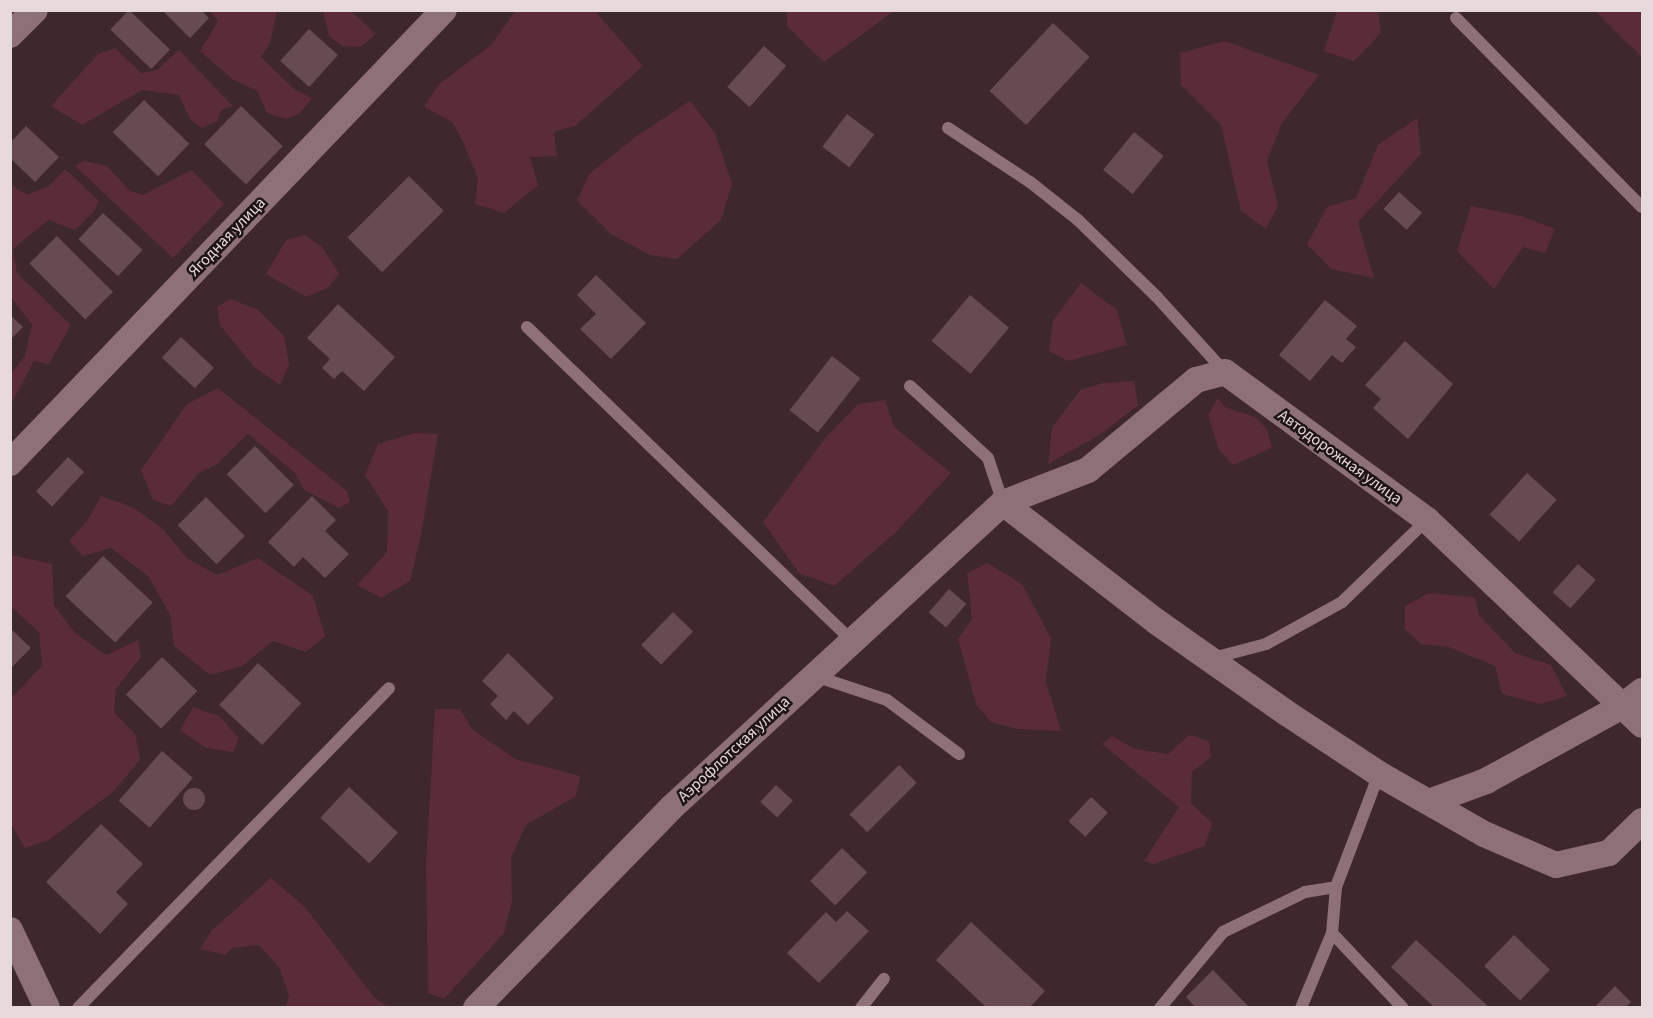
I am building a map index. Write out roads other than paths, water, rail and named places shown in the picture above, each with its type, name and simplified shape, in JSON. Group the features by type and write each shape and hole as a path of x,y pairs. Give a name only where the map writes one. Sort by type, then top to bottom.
{"street":[{"path":"10,35 35,10"},
{"name":"Ягодная улица","path":"10,463 444,10"},
{"path":"1003,503 1088,470 1196,380 1225,372"},
{"name":"Автодорожная улица","path":"1225,372 1427,520 1633,698 1642,725"},
{"path":"1003,503 1210,659 1378,774 1484,834 1556,865 1609,853 1642,821"},
{"name":"Аэрофлотская улица","path":"476,1008 672,807 813,675 1003,503"},
{"path":"1429,802 1486,781 1633,698"},
{"path":"10,930 47,1008"}],"lane":[{"path":"1456,18 1642,207"},
{"path":"948,128 1030,182 1078,220 1156,296 1225,372"},
{"path":"527,327 852,641"},
{"path":"910,386 988,458 1003,503"},
{"path":"1210,659 1266,644 1342,602 1427,520"},
{"path":"813,675 887,700 959,754"},
{"path":"78,1008 388,688"},
{"path":"1301,1008 1332,933 1336,887 1378,774"},
{"path":"1160,1008 1223,932 1305,892 1336,887"},
{"path":"1332,933 1403,1008"},
{"path":"861,1008 884,979"}]}
